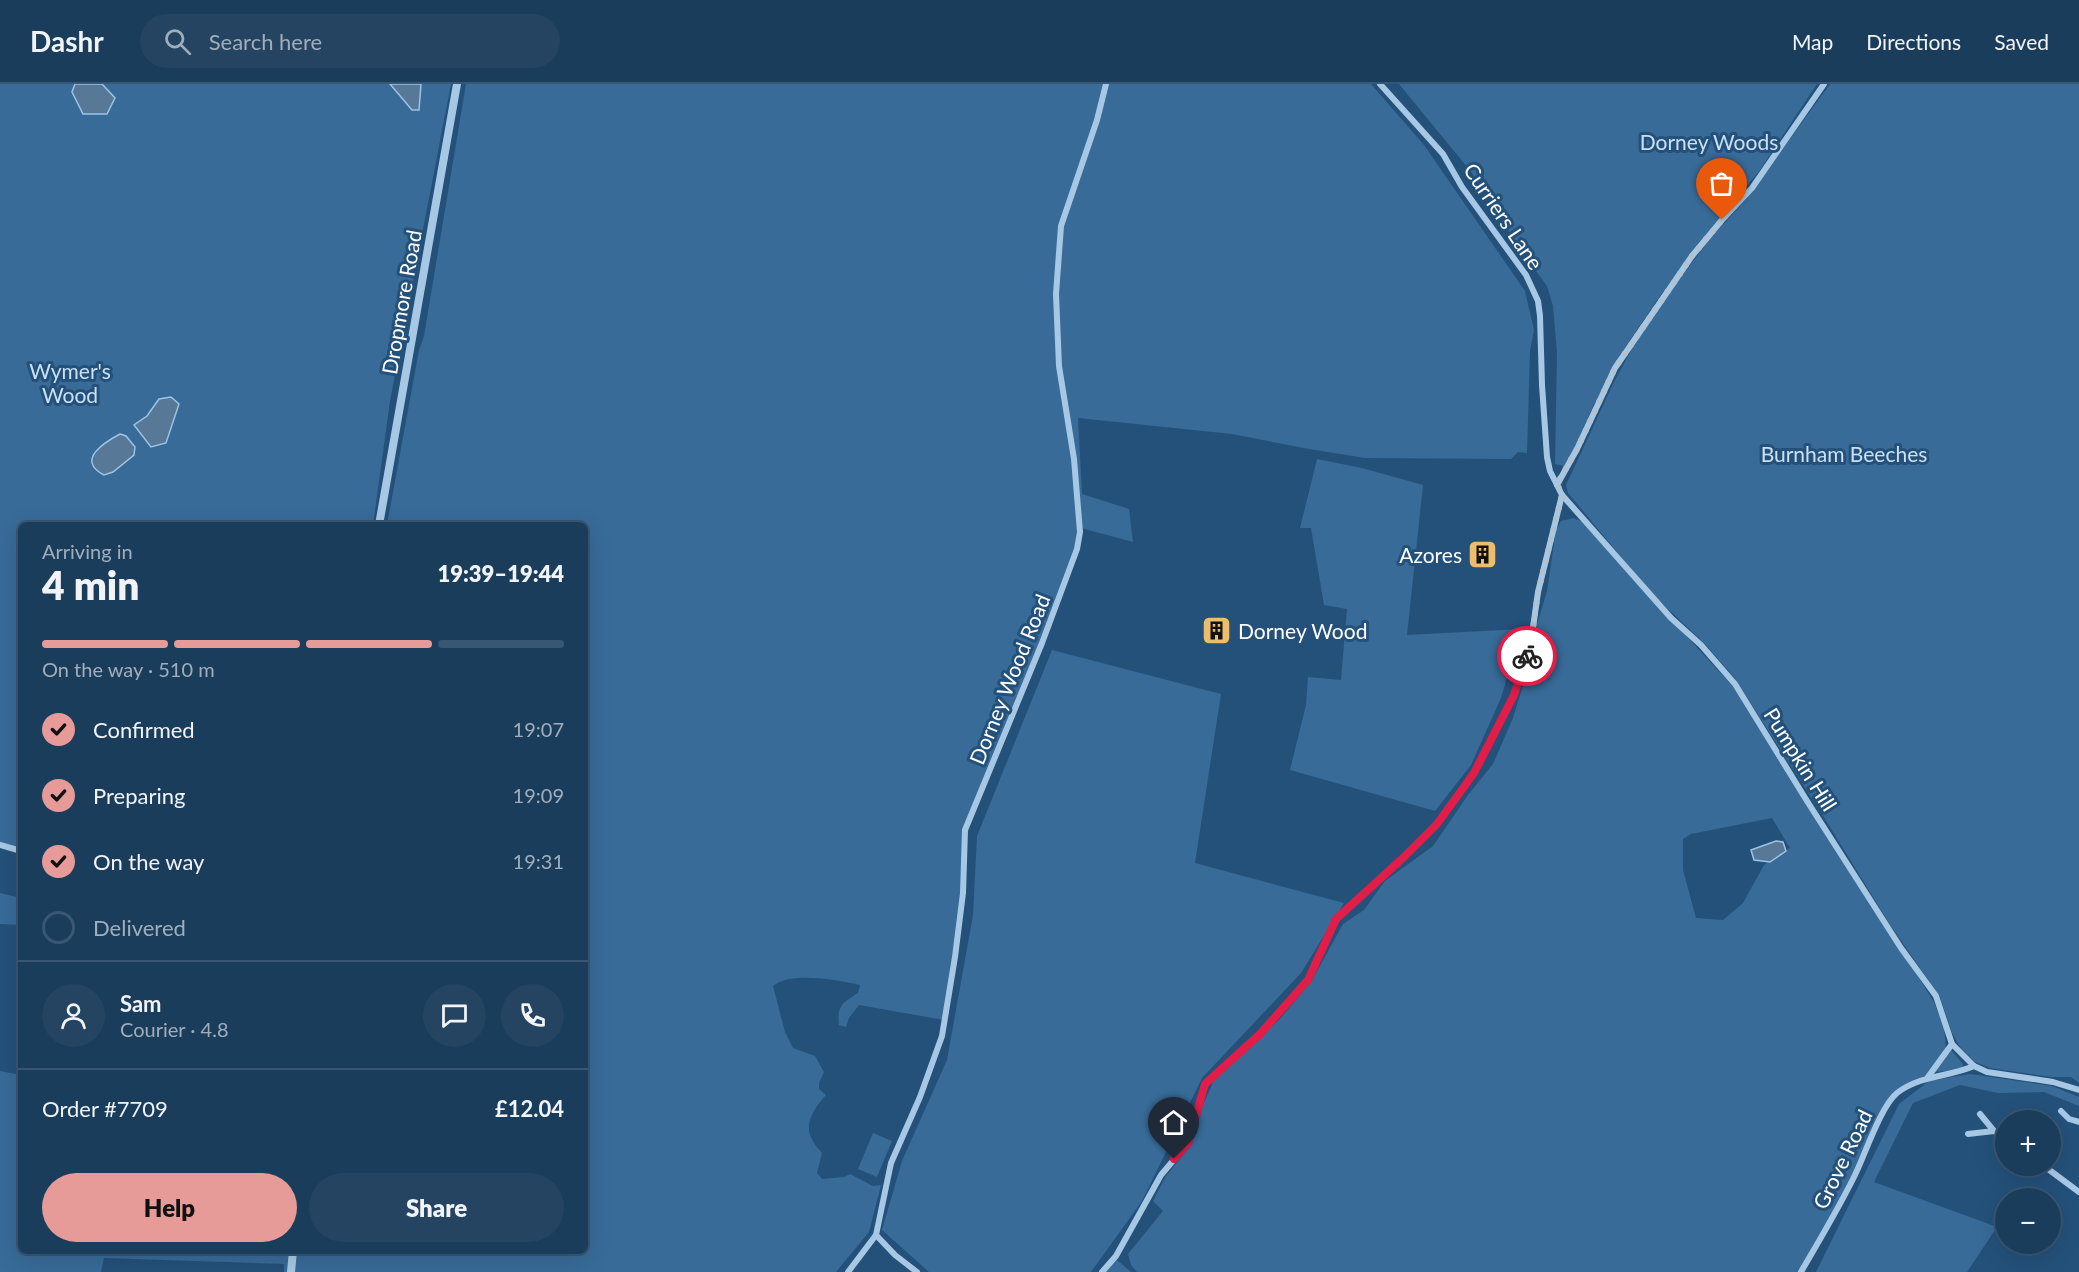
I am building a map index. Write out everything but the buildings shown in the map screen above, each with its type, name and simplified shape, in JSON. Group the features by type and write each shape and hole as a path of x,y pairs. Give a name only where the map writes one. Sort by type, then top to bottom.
{"street":[{"name":"Dropmore Road","path":"380,522 457,84"},
{"name":"Dorney Wood Road","path":"848,1272 876,1235 891,1163 920,1097 942,1036 963,893 965,830 1042,643 1077,549 1080,532 1074,459 1059,366 1056,294 1061,226 1097,120 1106,84"},
{"name":"Curriers Lane","path":"1380,84 1443,154 1462,187 1526,275 1538,301 1547,458 1562,495"},
{"path":"1557,484 1577,449 1615,368 1692,256 1752,188 1824,84"},
{"path":"1102,1272 1116,1256 1161,1175 1188,1143 1205,1084 1260,1034 1308,980 1336,919 1437,824 1474,773 1514,695 1528,652 1538,592 1562,495"},
{"name":"Pumpkin Hill","path":"1562,495 1663,610 1701,645 1736,684 1894,938 1936,996 1952,1044 1974,1066"},
{"path":"0,845 18,849"},
{"name":"Grove Road","path":"1928,1077 1952,1044"},
{"path":"1974,1066 1987,1072 2053,1082 2079,1089"},
{"name":"Grove Road","path":"1801,1272 1853,1179 1885,1110 1896,1094 1928,1077 1964,1071 1974,1066"},
{"path":"2061,1111 2069,1119 2079,1122"},
{"path":"1980,1114 1994,1131"},
{"path":"1968,1134 1994,1131"},
{"path":"2057,1176 2079,1192"},
{"path":"876,1235 895,1255 917,1272"},
{"path":"291,1272 293,1254"}],"green space":[{"name":"Wymer's Wood","path":"0,84 451,84 390,401 373,522 18,522 18,850 0,844","holes":["120,434 126,436 135,447 134,455 104,475 93,466 98,447"]},
{"path":"466,84 1371,84 1424,145 1525,291 1534,330 1530,351 1527,453 1518,452 1511,459 1365,458 1232,434 1078,418 1082,494 1129,509 1133,542 1081,528 1066,583 965,830 963,893 944,1020 859,1005 849,1018 846,1027 839,1025 840,1009 844,1003 858,993 860,985 828,979 802,978 781,981 773,986 785,1032 793,1048 815,1056 824,1072 819,1089 826,1095 814,1111 809,1123 810,1135 822,1153 817,1173 822,1179 844,1177 850,1174 873,1186 881,1185 869,1232 836,1272 284,1272 284,1264 104,1258 101,1272 0,1272 0,1071 18,1074 18,1254 588,1254 588,522 388,522 419,350 424,336"},
{"name":"Dorney Woods","path":"1399,84 1817,84 1760,170 1697,246 1622,352 1594,404 1568,463 1564,466 1555,464 1557,353 1553,306 1547,286 1520,249 1472,173"},
{"name":"Burnham Beeches","path":"1830,84 2079,84 2079,1083 2071,1077 2051,1077 1990,1068 1975,1062 1960,1047 1952,1033 1940,997 1889,923 1734,677 1703,642 1651,593 1568,493 1566,485 1614,382 1633,347 1667,296 1709,240 1747,198"},
{"path":"1317,459 1362,468 1423,485 1407,635 1521,629 1501,698 1471,765 1435,811 1290,770 1306,705 1308,677 1341,680 1347,609 1324,605 1311,528 1300,528"},
{"path":"1573,518 1581,521 1737,691 1934,1002 1944,1027 1946,1049 1928,1074 1887,1101 1865,1157 1800,1272 1137,1272 1131,1265 1128,1254 1163,1211 1153,1201 1166,1176 1192,1144 1203,1105 1215,1078 1279,1020 1311,982 1343,924 1364,910 1385,881 1433,846 1468,795 1493,764 1513,718 1536,644 1537,624 1547,591 1556,530 1561,521","holes":["1772,818 1790,848 1764,865 1743,903 1723,920 1696,918 1683,870 1683,839 1691,834"]},
{"path":"1052,650 1221,694 1195,863 1344,903 1301,973 1202,1078 1142,1201 1091,1272 929,1272 882,1230 902,1161 947,1060 973,915 977,836"},
{"path":"0,893 18,897 18,925 0,924"},
{"path":"1951,1050 1963,1064 1962,1069 1935,1072"},
{"path":"1970,1074 2052,1086 2079,1097 2079,1106 2044,1092 1998,1093 1960,1085 1913,1103 1874,1182 1995,1226 1995,1230 1967,1272 1816,1272 1899,1104 1929,1081"},
{"path":"873,1133 892,1141 877,1177 858,1169"},
{"path":"1116,1259 1131,1272 1105,1272"}],"shaded area":[{"path":"75,84 102,84 115,98 107,114 83,114 72,92"},
{"path":"390,84 421,84 419,110 412,110"},
{"path":"171,397 179,404 166,443 151,447 134,425 147,416 159,399"},
{"path":"120,434 126,436 135,447 134,455 113,472 104,475 96,469 92,458 101,447"},
{"path":"1776,841 1783,842 1786,851 1770,862 1754,860 1751,850"}],"way so far":[{"path":"1527,656 1538,592 1562,495 1557,484 1577,449 1615,368 1692,256 1722,220"}],"place":[{"name":"Azores","path":"1483,554"},
{"name":"Dorney Wood","path":"1217,630"}],"route":[{"path":"1174,1159 1188,1143 1205,1084 1260,1034 1308,980 1336,919 1437,824 1474,773 1514,695 1527,656"}]}
